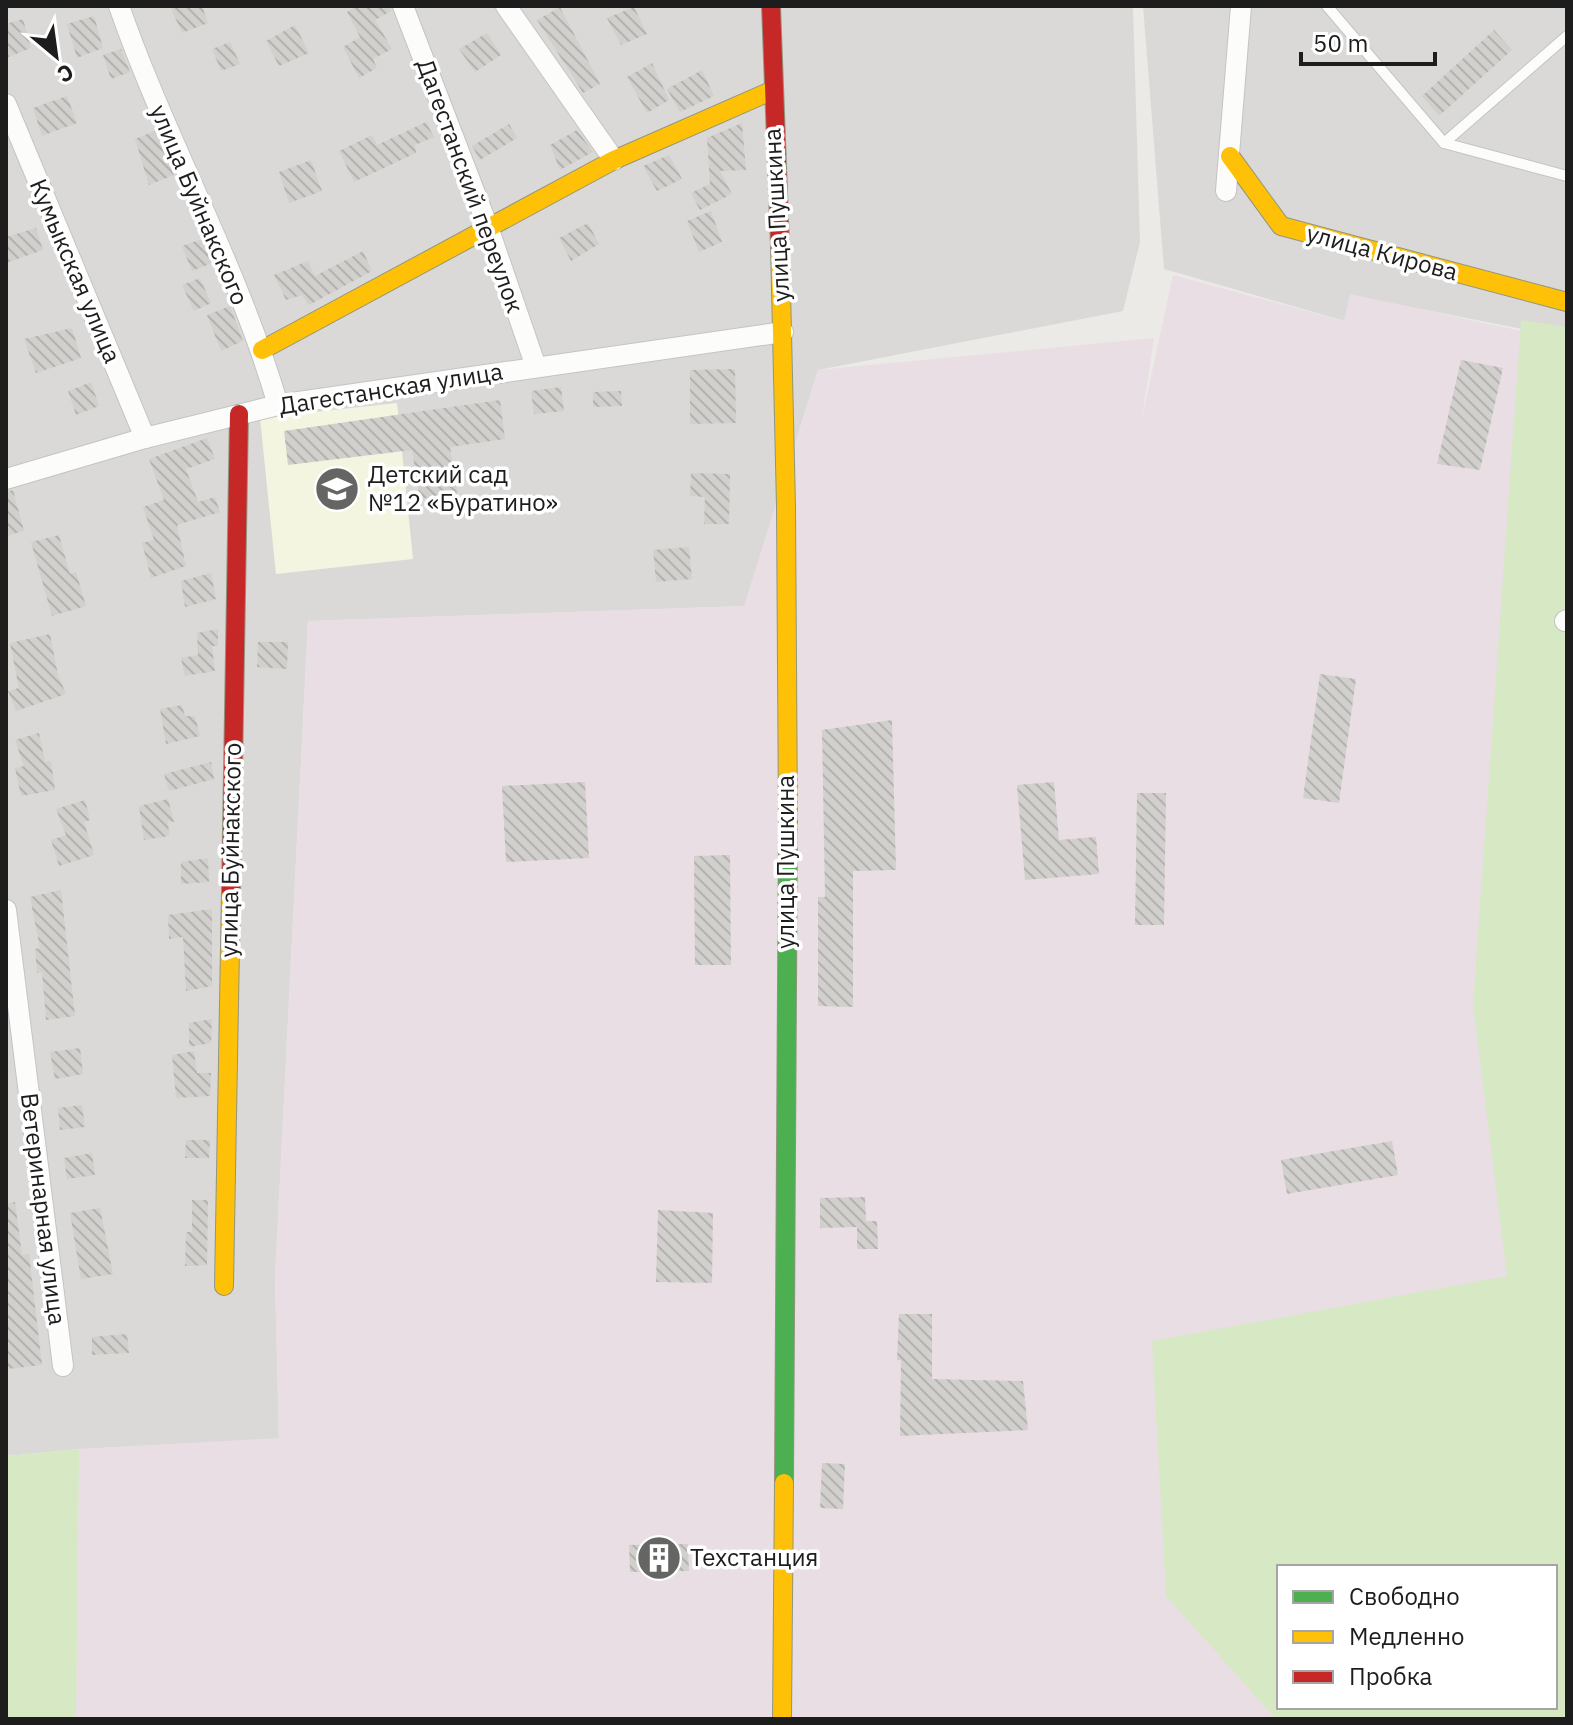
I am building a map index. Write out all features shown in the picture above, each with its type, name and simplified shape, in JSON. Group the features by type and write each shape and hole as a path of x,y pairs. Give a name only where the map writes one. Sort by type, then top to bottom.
{"street":[{"name":"улица Буйнакского","path":"119,6 141,71 262,350 278,405"},
{"name":"Дагестанский переулок","path":"403,6 488,227 536,367"},
{"path":"506,6 614,160"},
{"name":"улица Пушкина","path":"771,6 771,91 783,332 787,858 782,1719"},
{"path":"1226,191 1241,6"},
{"path":"262,350 614,160 771,91"},
{"name":"Кумыкская улица","path":"6,104 145,438"},
{"name":"улица Кирова","path":"1230,156 1281,226 1567,302"},
{"name":"Дагестанская улица","path":"6,479 145,438 278,405 783,332"},
{"name":"улица Буйнакского","path":"224,1286 239,414"},
{"name":"Ветеринарная улица","path":"6,910 63,1366"}],"lane":[{"path":"1327,6 1444,143 1567,176"},
{"path":"1444,143 1567,36"}],"shaded area":[{"path":"6,6 1133,6 1140,242 1123,311 818,370 745,606 308,621 275,1279 279,1439 79,1449 6,1456"},
{"path":"1143,6 1567,6 1567,331 1527,330 1350,295 1345,321 1164,269"},
{"path":"1173,275 1344,321 1350,294 1531,333 1533,1280 1169,1349 1277,1700 1277,1709 1306,1719 76,1719 79,1449 279,1438 275,1279 308,621 744,606 818,370 1154,338 1141,423"},
{"name":"Детский сад №12 «Буратино»","path":"397,403 413,559 276,574 260,418"}],"green space":[{"path":"1521,320 1567,327 1567,1719 1276,1719 1166,1596 1152,1341 1507,1276 1473,1006"},
{"path":"79,1449 76,1719 6,1719 6,1456"}],"building":[{"path":"170,6 202,6 208,23 182,33"},
{"path":"357,6 390,6 391,11 375,20 392,49 373,59 377,68 359,78 343,47 360,37 347,12"},
{"path":"560,7 600,84 583,93 537,20"},
{"path":"634,7 647,34 621,45 607,18"},
{"path":"94,16 103,48 77,58 67,24"},
{"path":"23,19 31,48 6,58 6,24"},
{"path":"295,25 309,53 279,66 266,41"},
{"path":"1494,30 1512,50 1439,116 1422,96"},
{"path":"487,33 501,55 475,72 459,49"},
{"path":"230,42 240,64 221,71 212,49"},
{"path":"121,49 130,72 111,79 103,55"},
{"path":"652,63 669,100 647,113 627,77"},
{"path":"702,70 714,96 680,112 667,89"},
{"path":"67,96 77,123 42,136 33,108"},
{"path":"426,122 434,137 415,145 416,153 354,182 339,151 372,135 377,145"},
{"path":"742,123 746,170 720,171 732,194 700,210 691,193 710,184 707,138"},
{"path":"509,124 517,138 480,160 472,146"},
{"path":"577,130 593,152 560,170 550,145"},
{"path":"155,131 174,175 149,185 135,139"},
{"path":"669,155 682,179 657,191 643,166"},
{"path":"311,160 322,191 289,203 279,172"},
{"path":"711,211 722,242 699,252 687,221"},
{"path":"588,223 599,244 571,261 559,238"},
{"path":"36,228 43,250 6,263 6,237"},
{"path":"202,239 212,263 192,271 182,246"},
{"path":"363,251 372,271 309,305 302,295 286,300 274,275 308,261 315,276"},
{"path":"200,278 211,303 194,311 182,285"},
{"path":"230,306 243,341 221,351 207,315"},
{"path":"72,328 81,358 36,373 24,339"},
{"path":"1461,360 1503,368 1480,470 1437,464"},
{"path":"735,369 736,423 690,424 690,370"},
{"path":"91,382 99,406 76,415 68,391"},
{"path":"561,387 564,411 534,414 531,391"},
{"path":"621,391 622,406 593,407 593,392"},
{"path":"500,400 505,439 450,447 457,493 420,499 412,450 288,465 284,431"},
{"path":"207,438 215,459 186,469 198,502 215,497 220,512 177,525 186,566 151,578 142,543 154,540 143,507 164,500 149,459"},
{"path":"691,473 730,474 729,524 704,524 705,497 690,496"},
{"path":"13,490 24,531 6,536 6,492"},
{"path":"59,535 70,574 76,572 86,606 52,616 31,542"},
{"path":"689,547 692,579 656,582 653,550"},
{"path":"211,573 216,599 185,607 181,581"},
{"path":"218,629 218,646 212,646 215,671 185,676 181,658 198,655 197,633"},
{"path":"50,634 58,675 66,694 16,711 8,691 19,688 10,643"},
{"path":"258,642 288,642 287,669 257,667"},
{"path":"1320,674 1356,679 1339,803 1303,798"},
{"path":"182,705 185,716 195,716 200,736 166,744 160,709"},
{"path":"892,720 896,870 853,871 853,1007 818,1006 818,897 825,897 822,730"},
{"path":"39,733 45,762 51,761 55,790 21,796 15,768 24,766 15,740"},
{"path":"211,762 214,779 169,791 164,774"},
{"path":"585,782 589,858 506,862 502,786"},
{"path":"1054,782 1059,840 1096,837 1099,874 1025,880 1017,785"},
{"path":"1137,793 1166,793 1164,925 1135,925"},
{"path":"168,799 174,822 168,821 169,836 144,840 139,806"},
{"path":"85,800 90,820 84,822 94,855 59,866 51,840 66,835 56,809"},
{"path":"730,855 731,965 695,965 694,856"},
{"path":"208,858 209,882 181,884 181,862"},
{"path":"61,890 75,1016 46,1020 42,972 37,973 35,949 40,948 30,897"},
{"path":"212,909 212,986 186,991 183,937 169,939 168,915"},
{"path":"212,1019 211,1043 189,1047 189,1023"},
{"path":"80,1048 83,1074 55,1079 50,1052"},
{"path":"194,1051 197,1073 211,1073 210,1096 176,1098 172,1055"},
{"path":"82,1105 85,1127 60,1130 58,1108"},
{"path":"186,1140 210,1140 209,1158 185,1158"},
{"path":"1392,1141 1398,1175 1287,1194 1281,1160"},
{"path":"92,1153 95,1175 67,1179 64,1158"},
{"path":"865,1197 866,1221 877,1221 878,1249 857,1249 857,1227 820,1228 820,1198"},
{"path":"192,1200 208,1200 207,1265 185,1266 186,1232 192,1232"},
{"path":"15,1202 22,1255 29,1254 42,1365 7,1369 6,1203"},
{"path":"100,1208 113,1274 81,1279 70,1213"},
{"path":"658,1210 713,1213 712,1283 656,1282"},
{"path":"899,1314 932,1314 932,1379 1023,1381 1028,1430 900,1436"},
{"path":"127,1334 129,1353 92,1355 92,1337"},
{"path":"822,1463 845,1464 843,1509 820,1508"},
{"name":"Техстанция","path":"688,1544 689,1571 630,1572 629,1545"}],"traffic: fast":[{"path":"784,1483 788,822"}],"traffic: slow":[{"path":"262,350 614,160 771,91"},
{"path":"1230,156 1281,226 1567,302"},
{"path":"780,246 788,822"},
{"path":"224,1286 231,891"},
{"path":"782,1719 784,1483"}],"traffic: jam":[{"path":"771,6 780,246"},
{"path":"231,891 239,414"}],"place":[{"name":"Детский сад №12 «Буратино»","path":"337,489"},
{"name":"Техстанция","path":"659,1558"}]}
